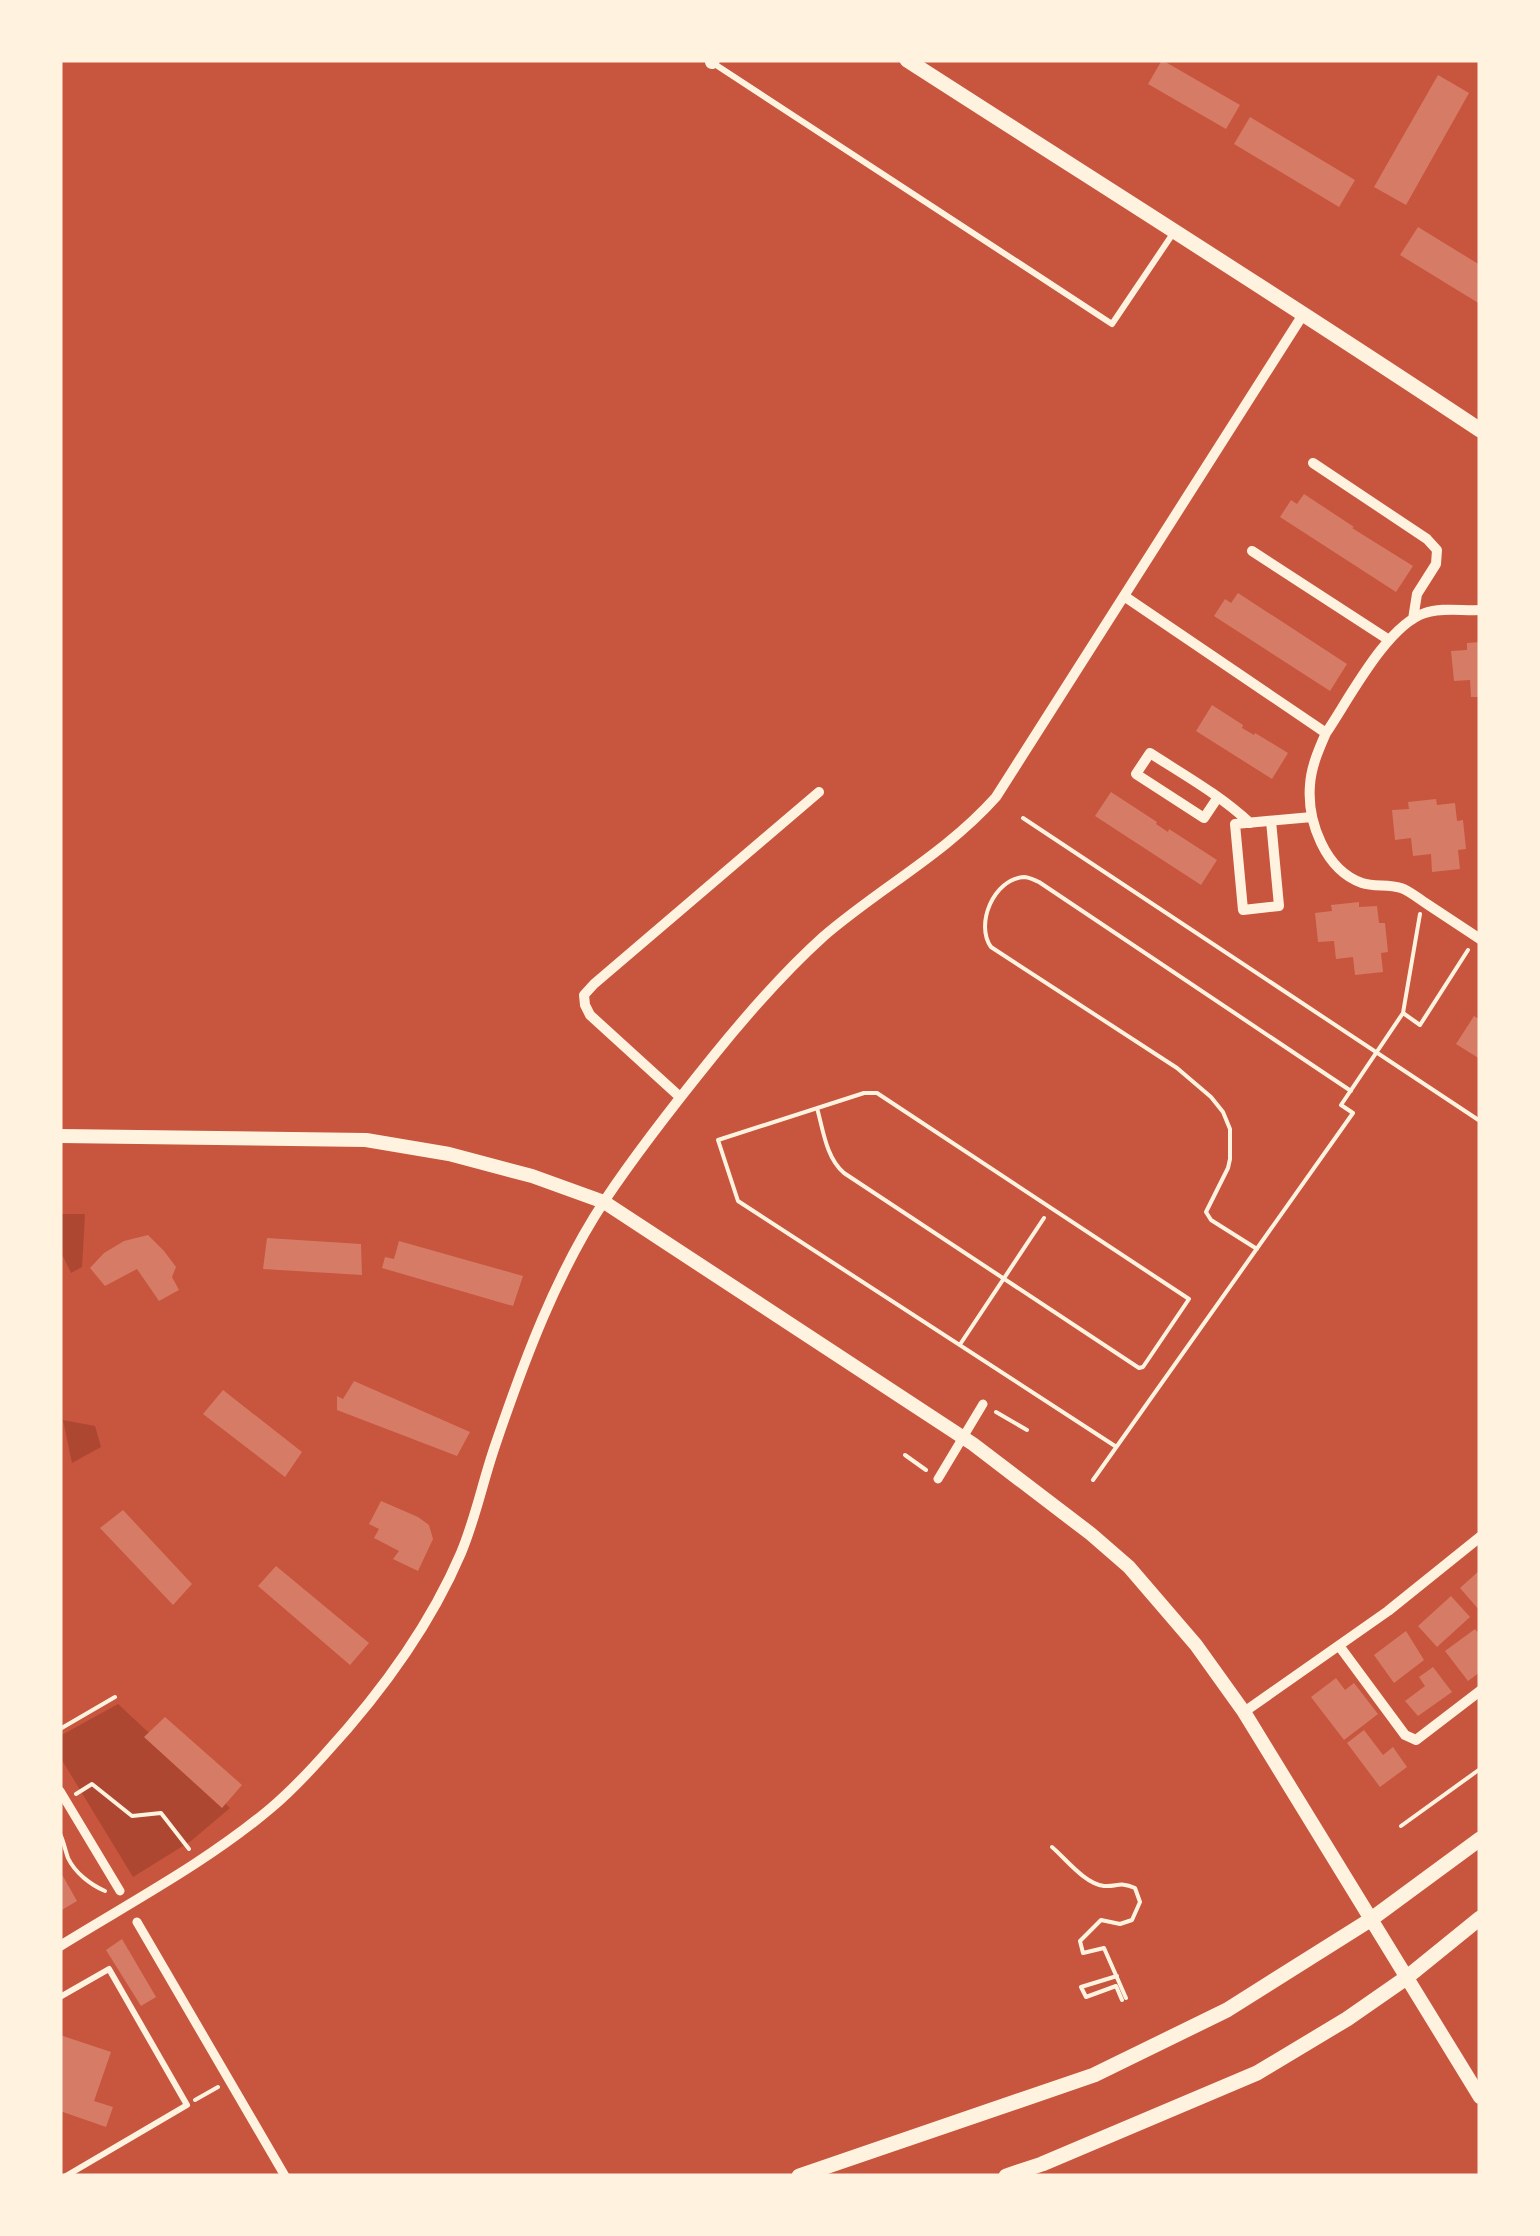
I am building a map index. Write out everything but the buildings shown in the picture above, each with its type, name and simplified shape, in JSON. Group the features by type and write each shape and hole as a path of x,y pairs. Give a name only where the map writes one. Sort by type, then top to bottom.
{"main road":[{"path":"907,60 1480,430"},
{"path":"799,2176 1094,2075 1226,2010 1370,1920 1480,1839"},
{"path":"1006,2176 1257,2073 1406,1978 1480,1918"}],"street":[{"path":"60,1946 187,1868 270,1808 314,1766 382,1689 428,1618 460,1554 533,1342 604,1202 680,1096 752,1009 801,958 872,898 953,840 996,797 1304,313"},
{"path":"1314,463 1438,550 1436,564 1418,594 1413,619"},
{"path":"1252,551 1389,640"},
{"path":"1124,596 1326,733"},
{"path":"1478,938 1402,888 1362,883 1334,863 1312,817 1310,784 1326,733 1403,624 1427,612 1480,610"},
{"path":"1218,797 1204,818 1136,774 1150,753 1218,797 1234,808 1250,823"},
{"path":"680,1096 590,1015 584,995 819,792"},
{"path":"1271,821 1279,906 1243,910 1234,824 1312,817"},
{"path":"60,1136 366,1140 449,1154 532,1176 604,1202 973,1444 1129,1566 1196,1645 1244,1712 1480,2097"},
{"path":"938,1479 984,1404"},
{"path":"1244,1712 1340,1647 1480,1537"},
{"path":"1340,1647 1404,1735 1416,1740 1480,1691"},
{"path":"63,1796 117,1893"},
{"path":"137,1922 286,2176"}],"lane":[{"path":"711,61 1112,324 1174,232"},
{"path":"60,1997 109,1969 187,2104 66,2176"}],"path":[{"path":"1023,818 1480,1120"},
{"path":"1256,1249 1206,1212 1230,1159 1230,1129 1223,1112 1177,1068 991,947 984,928 992,900 1014,880 1023,877 1039,882 1351,1091"},
{"path":"1093,1480 1353,1113 1342,1105 1403,1013 1422,901"},
{"path":"1403,1013 1420,1025 1478,938"},
{"path":"817,1108 837,1167 1139,1368 1188,1299 877,1093 864,1093 817,1108 718,1140 738,1201 1115,1446"},
{"path":"960,1345 1044,1218"},
{"path":"984,1404 1027,1430"},
{"path":"905,1454 938,1479"},
{"path":"60,1728 115,1697"},
{"path":"1400,1826 1480,1770"},
{"path":"63,1796 92,1784 132,1816 161,1813 190,1849"},
{"path":"60,1834 67,1856 77,1870 94,1886 117,1893"},
{"path":"1052,1847 1090,1881 1135,1888 1140,1902 1132,1920 1120,1924 1101,1920 1080,1941 1083,1953 1104,1948 1117,1976 1124,1999 1116,1986 1086,1997 1081,1987 1117,1976"},
{"path":"187,2104 230,2081"}],"shaded area":[{"path":"62,1214 85,1214 82,1267 71,1273 60,1250"},
{"path":"63,1420 95,1426 101,1447 72,1463"},
{"path":"118,1704 230,1808 191,1841 133,1877 60,1757 60,1736"}]}
